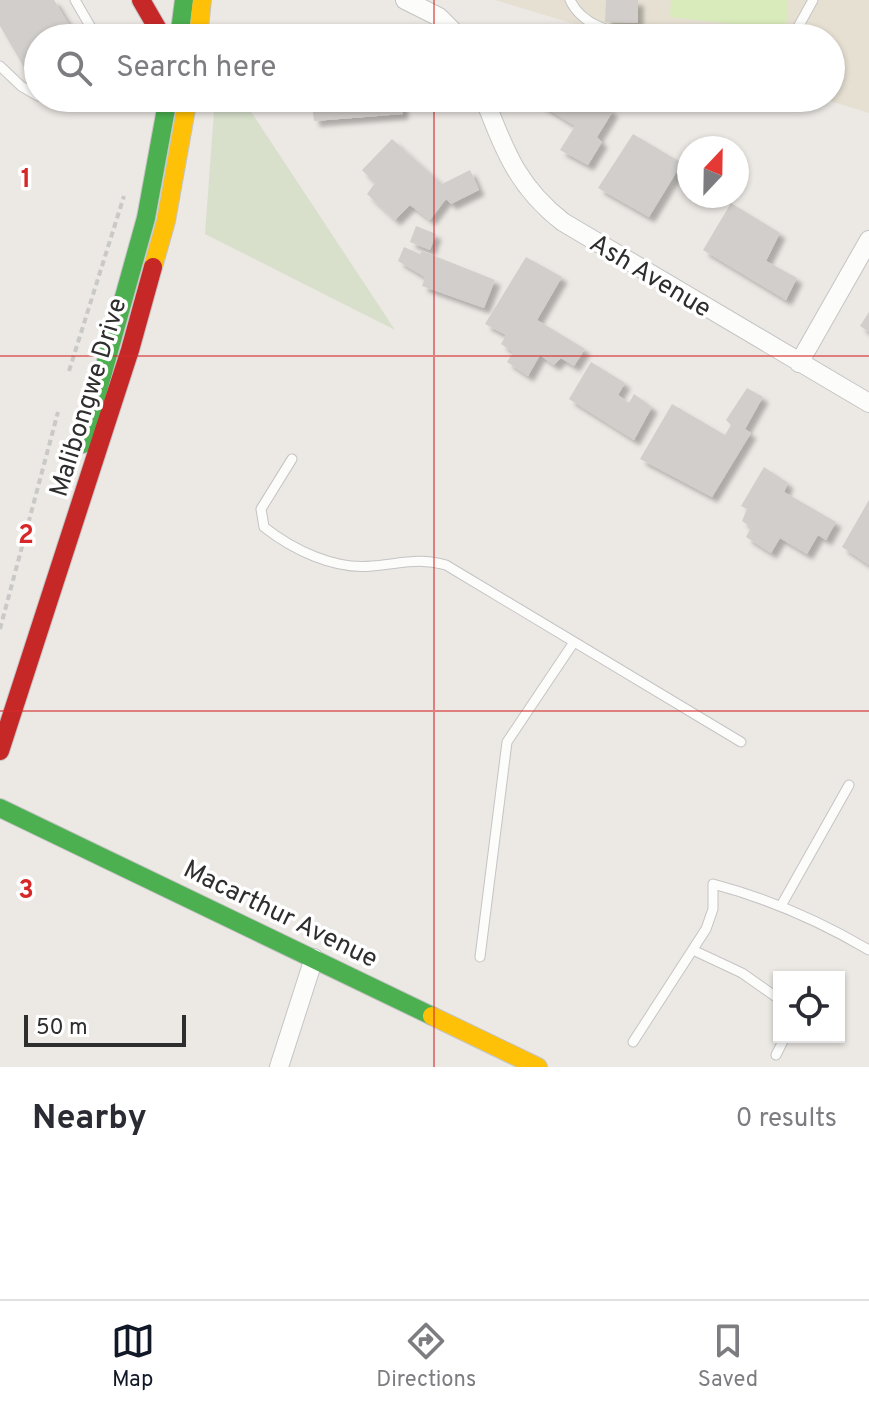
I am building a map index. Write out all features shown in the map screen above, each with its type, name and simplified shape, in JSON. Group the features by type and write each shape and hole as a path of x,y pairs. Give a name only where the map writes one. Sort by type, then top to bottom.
{"main road":[{"path":"141,0 155,24"},
{"path":"181,24 184,0"},
{"path":"199,24 202,0"},
{"name":"Malibongwe Drive","path":"0,712 134,268 165,112"},
{"name":"Malibongwe Drive","path":"0,751 114,407 166,221 185,112"},
{"name":"Macarthur Avenue","path":"0,808 538,1067"}],"street":[{"path":"405,0 439,17 446,24"},
{"name":"Ash Avenue","path":"490,112 512,166 538,202 563,222 869,403"},
{"path":"799,363 869,240"},
{"path":"279,1067 314,958"}],"lane":[{"path":"75,0 89,24"},
{"path":"570,0 581,16 592,24"},
{"path":"800,24 813,0"},
{"path":"0,66 24,88"},
{"path":"292,459 261,509 264,527 275,536 331,563 373,566 410,559 446,565 741,742"},
{"path":"480,957 507,742 574,642"},
{"path":"782,904 849,785"},
{"path":"633,1042 695,951 713,909 713,884 782,904 869,950"},
{"path":"695,951 742,973 773,995"},
{"path":"776,1055 782,1043"}],"path":[{"path":"69,371 127,189"},
{"path":"0,629 58,412"}],"shaded area":[{"path":"495,0 869,0 869,113 845,106 845,24 575,24"}],"green space":[{"path":"671,0 788,0 786,24 732,24 670,17"},
{"path":"214,112 251,112 395,330 205,234"}],"building":[{"path":"0,0 54,0 69,24 24,24 24,67 0,26"},
{"path":"606,0 638,0 638,23 605,22"},
{"path":"313,112 403,112 403,114 314,121"},
{"path":"552,112 612,112 597,137 602,142 588,165 560,150 575,126"},
{"path":"633,134 677,160 677,171 649,217 598,188"},
{"path":"392,139 442,184 470,170 479,190 451,204 446,199 430,220 410,205 395,220 367,194 375,183 362,170"},
{"path":"728,208 739,208 780,233 766,261 797,278 786,300 703,250"},
{"path":"416,226 436,234 430,250 410,242"},
{"path":"404,247 495,280 484,308 422,286 425,277 398,261"},
{"path":"526,257 562,277 537,320 585,349 574,366 561,358 554,365 540,355 528,376 507,362 513,352 501,344 506,335 485,324"},
{"path":"869,312 869,332 860,326"},
{"path":"591,362 625,383 618,395 629,403 634,394 652,407 634,440 569,399"},
{"path":"747,388 763,397 745,429 751,433 712,497 640,459 672,404 725,435 731,425 726,420"},
{"path":"764,467 788,483 784,492 836,522 826,540 818,535 807,554 780,538 771,553 746,537 751,527 742,521 747,509 741,506"},
{"path":"869,500 869,565 842,547"}],"traffic: fast":[{"path":"181,24 184,0"},
{"path":"83,444 146,218 165,112"},
{"path":"0,808 432,1016"}],"traffic: slow":[{"path":"199,24 202,0"},
{"path":"153,267 166,221 185,112"},
{"path":"432,1016 538,1067"}],"traffic: jam":[{"path":"141,0 155,24"},
{"path":"0,751 130,350 153,267"}]}
